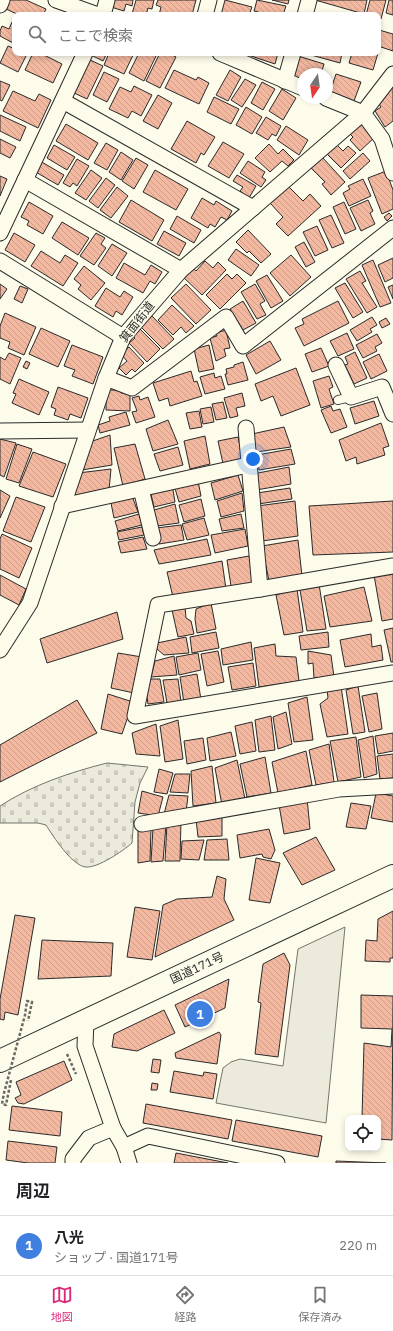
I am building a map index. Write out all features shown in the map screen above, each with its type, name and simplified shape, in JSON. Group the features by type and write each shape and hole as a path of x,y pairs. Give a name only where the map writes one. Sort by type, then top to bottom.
{"highway":[{"name":"国道171号","path":"0,1061 393,876"}],"street":[{"path":"0,5 2,0"},
{"path":"56,0 90,12"},
{"path":"104,12 107,0"},
{"path":"206,12 209,0"},
{"path":"306,12 309,0"},
{"path":"0,233 84,56"},
{"path":"227,56 297,86"},
{"path":"285,81 292,56"},
{"name":"箕面街道","path":"0,650 30,603 106,378 123,337 180,270 363,113 393,74"},
{"path":"63,100 253,208"},
{"path":"333,101 363,113 382,139 393,174"},
{"path":"25,180 180,270"},
{"path":"106,378 132,388 226,317 243,346 393,228"},
{"path":"0,261 123,337"},
{"path":"336,365 344,399 388,384 393,414"},
{"path":"246,428 248,465 260,589"},
{"path":"0,431 88,430"},
{"path":"62,506 248,465"},
{"path":"141,489 153,538"},
{"path":"393,566 158,605 135,716 393,673"},
{"path":"142,824 339,789 393,786"},
{"path":"86,1020 84,1046 113,1128 124,1147 129,1163"},
{"path":"73,1163 73,1159 89,1138 113,1128"},
{"path":"124,1147 148,1136 277,1163"}],"path":[{"path":"11,1080 6,1105 2,1104 25,1015 27,1001 32,1002 28,1021"}],"green space":[{"path":"107,763 148,767 140,783 135,802 132,843 110,858 97,865 86,867 75,862 63,850 46,825 38,823 0,823 0,806 12,798 52,780"}],"shaded area":[{"path":"345,927 326,1123 216,1103 223,1068 231,1062 240,1059 283,1066 298,949"}],"building":[{"path":"10,0 26,0 46,9 44,12 12,12 6,9"},
{"path":"113,0 133,0 132,6 126,4 124,11 111,7"},
{"path":"136,0 154,0 152,9 148,8 147,12 133,12"},
{"path":"158,0 196,0 193,12 160,12 161,7 156,5"},
{"path":"225,0 252,7 250,12 222,12"},
{"path":"257,0 286,6 284,12 254,11"},
{"path":"272,0 289,0 288,4"},
{"path":"315,0 367,0 364,12 357,12"},
{"path":"370,0 386,0 381,19 381,12 367,12"},
{"path":"389,0 393,0 393,15 386,13"},
{"path":"12,22 12,42 0,36 2,26 9,29"},
{"path":"381,31 393,34 393,51 381,47"},
{"path":"8,46 12,48 12,56 26,56 18,72 0,63"},
{"path":"32,56 46,56 62,64 53,83 25,70"},
{"path":"93,56 106,56 103,61"},
{"path":"108,56 133,56 124,74 104,65"},
{"path":"138,56 156,56 144,81 129,73"},
{"path":"158,56 176,57 160,88 146,81"},
{"path":"251,56 277,56 275,64"},
{"path":"298,56 324,64 323,68 297,68 297,79 291,77"},
{"path":"315,56 341,56 340,63"},
{"path":"351,56 377,56 373,70 349,63"},
{"path":"88,59 103,66 87,99 72,92"},
{"path":"174,70 196,80 198,77 209,83 199,104 165,88"},
{"path":"230,70 241,77 228,101 216,95"},
{"path":"104,72 119,79 107,102 93,95"},
{"path":"336,74 361,82 354,101 333,93 333,83"},
{"path":"245,79 256,85 242,107 231,100"},
{"path":"0,81 10,85 2,101 0,100"},
{"path":"262,82 275,89 263,110 251,103"},
{"path":"134,86 152,95 141,116 132,111 128,118 109,109 120,87 131,92"},
{"path":"393,87 393,121 385,127 375,111 381,107 375,99"},
{"path":"282,89 296,98 283,120 269,111"},
{"path":"13,91 35,101 39,94 51,100 38,128 3,111"},
{"path":"158,95 172,103 158,129 143,121"},
{"path":"214,97 239,109 231,124 207,112"},
{"path":"246,107 262,117 252,134 236,125"},
{"path":"0,115 26,127 20,141 0,131"},
{"path":"266,117 281,126 276,136 272,134 268,140 256,133"},
{"path":"187,121 215,137 204,155 201,153 196,163 171,149"},
{"path":"362,123 375,137 360,151 350,140 353,137 350,134"},
{"path":"66,124 98,143 88,160 56,141"},
{"path":"286,126 308,140 299,155 277,140"},
{"path":"0,139 16,147 10,158 0,153"},
{"path":"223,142 244,154 229,178 208,166"},
{"path":"106,143 118,150 107,170 94,163"},
{"path":"335,143 343,151 348,146 356,153 341,168 326,153"},
{"path":"269,144 278,154 283,149 294,160 288,166 282,161 270,172 255,158"},
{"path":"54,145 75,157 67,170 47,158"},
{"path":"121,152 133,160 121,180 109,172"},
{"path":"363,153 370,161 350,179 343,171"},
{"path":"322,157 345,182 331,195 322,184 325,182 311,168"},
{"path":"136,158 148,165 134,189 122,181"},
{"path":"77,159 89,166 77,186 73,183 70,187 63,183"},
{"path":"40,161 64,175 58,185 34,171"},
{"path":"248,161 265,172 262,177 266,180 261,187 240,173"},
{"path":"91,170 102,178 86,200 75,193"},
{"path":"155,170 188,189 176,210 143,192"},
{"path":"386,171 393,190 393,209 382,214 368,178"},
{"path":"237,175 256,186 249,198 240,191 243,187 233,181"},
{"path":"0,176 7,179 0,196"},
{"path":"106,178 115,185 98,208 89,201"},
{"path":"363,179 371,196 349,206 343,193 350,189 348,186"},
{"path":"288,186 303,201 310,194 321,206 288,236 276,224 283,217 270,203"},
{"path":"117,187 128,196 111,218 100,210"},
{"path":"202,198 214,205 216,201 232,211 227,220 221,217 215,227 210,224 208,228 191,218"},
{"path":"131,200 164,220 152,241 119,222"},
{"path":"368,200 373,211 370,213 375,224 361,231 350,208"},
{"path":"29,202 53,216 43,234 27,225 29,221 21,217"},
{"path":"344,202 356,229 345,234 333,207"},
{"path":"389,213 392,216 387,221 384,217"},
{"path":"331,215 344,243 332,248 319,220"},
{"path":"177,216 201,230 194,243 170,229"},
{"path":"62,222 89,238 78,255 52,238"},
{"path":"317,226 328,250 315,256 303,232"},
{"path":"248,230 271,254 261,263 249,251 247,253 236,242"},
{"path":"164,231 186,243 179,256 157,244"},
{"path":"14,233 35,245 25,262 5,250"},
{"path":"96,233 105,238 101,244 106,248 94,265 80,256"},
{"path":"304,242 315,262 306,267 295,247"},
{"path":"112,244 127,253 112,276 98,266"},
{"path":"236,249 259,265 251,276 228,260"},
{"path":"41,251 60,263 65,255 78,263 63,286 31,266"},
{"path":"291,255 311,277 290,296 270,273"},
{"path":"393,258 393,278 385,282 378,265"},
{"path":"373,260 391,303 380,307 362,265"},
{"path":"205,261 213,268 218,262 226,270 202,295 182,276 191,266 196,271"},
{"path":"124,263 145,275 151,265 162,272 155,284 150,281 143,293 116,278"},
{"path":"84,266 105,283 91,300 78,289 81,285 74,279"},
{"path":"360,271 366,281 362,283 377,307 367,313 346,279"},
{"path":"227,274 232,279 237,274 246,283 220,309 206,295"},
{"path":"267,275 283,301 271,308 256,281"},
{"path":"345,283 363,312 353,318 335,288"},
{"path":"0,284 7,289 0,299"},
{"path":"186,284 211,310 196,324 171,298"},
{"path":"255,284 265,301 260,304 266,315 257,319 241,292"},
{"path":"393,285 393,299 388,287"},
{"path":"20,286 28,289 22,303 14,299"},
{"path":"106,288 120,297 124,291 133,297 122,315 116,311 113,317 95,306"},
{"path":"243,301 256,323 243,330 230,309"},
{"path":"338,301 349,323 304,346 295,328 304,324 302,319"},
{"path":"172,305 194,326 186,333 181,327 173,335 158,320"},
{"path":"5,313 36,327 24,355 8,348 10,342 0,338 0,326"},
{"path":"152,316 174,339 163,349 141,327"},
{"path":"372,317 377,325 370,329 372,332 357,341 350,330"},
{"path":"386,318 390,324 382,328 379,322"},
{"path":"41,328 70,341 58,367 29,354"},
{"path":"139,328 160,349 147,362 129,343 135,338 132,335"},
{"path":"226,330 230,348 224,349 226,356 216,361 210,338 217,336 216,333"},
{"path":"347,333 354,349 338,356 330,341"},
{"path":"377,334 382,343 375,347 377,351 363,358 356,345"},
{"path":"270,341 281,360 256,374 246,355"},
{"path":"72,345 103,357 93,384 72,376 75,370 64,366"},
{"path":"209,345 214,369 199,372 194,349"},
{"path":"129,347 144,363 135,372 132,369 126,375 119,368 127,361 121,354"},
{"path":"321,348 329,366 312,372 305,354"},
{"path":"355,352 367,378 354,384 345,365 348,364 345,357"},
{"path":"9,353 21,358 10,384 0,379 0,357 5,360"},
{"path":"379,354 387,371 371,379 363,362"},
{"path":"26,361 30,363 27,369 23,367"},
{"path":"243,362 248,380 228,385 225,374 227,374 226,369"},
{"path":"296,368 310,405 281,416 273,396 261,401 255,384"},
{"path":"191,371 194,382 197,381 202,396 170,406 168,398 159,401 153,383"},
{"path":"214,373 215,378 221,376 225,389 205,394 200,377"},
{"path":"329,376 333,387 329,389 334,404 321,408 313,381"},
{"path":"19,379 49,392 39,415 12,403 16,394 13,393"},
{"path":"58,387 88,398 81,418 70,414 68,420 54,415 56,409 51,407"},
{"path":"106,390 121,390 121,393 130,393 130,411 106,410"},
{"path":"242,393 245,406 236,408 238,416 230,418 224,398"},
{"path":"139,396 140,400 148,397 155,417 136,423 132,412 137,411 132,398"},
{"path":"374,401 379,416 355,424 350,408"},
{"path":"223,402 227,418 216,420 212,404"},
{"path":"331,406 333,411 340,409 347,427 331,433 321,410"},
{"path":"211,407 214,422 203,424 200,409"},
{"path":"199,411 202,427 190,429 186,413"},
{"path":"126,412 130,425 100,433 98,425 110,421 109,417"},
{"path":"168,420 178,444 153,451 146,429"},
{"path":"381,423 389,446 383,448 385,455 357,464 356,457 346,461 339,440"},
{"path":"284,427 291,447 256,452 252,434"},
{"path":"110,435 112,465 82,470 87,443"},
{"path":"205,436 210,464 190,469 184,441"},
{"path":"238,437 244,464 224,468 218,441"},
{"path":"0,439 16,443 4,477 0,475"},
{"path":"17,444 32,449 19,483 6,479"},
{"path":"135,444 145,479 123,486 114,448"},
{"path":"178,447 183,465 160,471 154,454"},
{"path":"291,449 295,464 259,470 257,455"},
{"path":"33,452 66,464 53,497 19,486"},
{"path":"289,467 291,484 256,490 253,474"},
{"path":"111,469 109,490 72,500 78,473"},
{"path":"238,475 243,491 215,500 211,483"},
{"path":"198,481 201,496 179,502 174,485"},
{"path":"172,484 175,502 154,507 150,490"},
{"path":"290,488 292,499 258,504 257,493"},
{"path":"0,490 10,496 0,518"},
{"path":"242,493 244,511 221,517 217,501"},
{"path":"132,496 138,512 114,518 111,503"},
{"path":"16,497 45,507 31,542 3,531"},
{"path":"201,499 205,516 184,522 179,505"},
{"path":"295,501 298,536 262,541 257,506"},
{"path":"393,501 393,552 313,555 309,506"},
{"path":"175,504 179,523 157,526 154,510"},
{"path":"139,514 142,525 118,531 115,521"},
{"path":"241,514 244,528 222,531 219,519"},
{"path":"204,518 209,535 187,540 182,524"},
{"path":"181,525 184,540 159,544 156,528"},
{"path":"142,527 144,535 119,540 117,532"},
{"path":"245,529 248,546 215,553 211,535"},
{"path":"2,534 32,548 19,578 0,569 0,539"},
{"path":"143,537 147,549 121,553 118,542"},
{"path":"207,539 211,555 159,564 154,550"},
{"path":"298,540 302,576 269,581 262,546"},
{"path":"249,556 254,583 231,586 227,560"},
{"path":"222,561 226,589 173,597 167,572"},
{"path":"393,573 393,619 382,621 374,575"},
{"path":"0,575 26,589 19,605 0,595"},
{"path":"319,584 326,629 307,631 300,590"},
{"path":"364,587 372,621 330,627 324,596"},
{"path":"297,589 303,632 284,635 276,595"},
{"path":"211,603 216,629 197,633 195,619 196,609"},
{"path":"185,607 186,618 191,621 194,634 178,637 172,610"},
{"path":"117,612 123,639 47,663 40,639"},
{"path":"393,628 393,662 391,662 384,630"},
{"path":"216,632 219,648 192,653 190,637"},
{"path":"328,632 329,647 301,650 299,636"},
{"path":"371,634 372,647 381,645 383,660 345,667 340,640"},
{"path":"186,637 189,653 164,655 157,649 157,643"},
{"path":"251,642 253,660 223,665 221,649"},
{"path":"275,644 276,656 296,657 299,681 259,687 254,648"},
{"path":"218,651 224,682 207,686 201,654"},
{"path":"308,651 331,655 334,677 314,678 313,663 308,664"},
{"path":"118,653 142,657 134,693 111,688"},
{"path":"198,653 201,670 179,675 176,657"},
{"path":"174,656 177,675 151,677 155,661"},
{"path":"253,663 256,686 232,690 228,667"},
{"path":"197,674 201,700 184,703 180,677"},
{"path":"151,679 160,679 164,702 148,704 146,690"},
{"path":"178,679 181,702 167,703 163,680"},
{"path":"341,686 348,734 327,737 320,704 328,698 327,690"},
{"path":"358,686 365,732 353,734 346,690"},
{"path":"377,693 382,729 369,732 362,696"},
{"path":"108,694 133,702 122,734 101,729"},
{"path":"307,697 313,740 294,742 288,703"},
{"path":"77,700 97,733 0,782 0,745"},
{"path":"286,712 292,744 278,749 273,717"},
{"path":"271,716 275,750 259,752 255,720"},
{"path":"178,720 183,759 165,762 160,726"},
{"path":"252,722 256,751 240,754 235,726"},
{"path":"156,724 160,756 136,754 132,733"},
{"path":"231,732 236,756 210,761 207,738"},
{"path":"393,733 393,751 378,754 375,736"},
{"path":"373,736 377,774 364,778 358,740"},
{"path":"356,737 361,777 338,782 330,741"},
{"path":"203,738 206,760 187,764 184,741"},
{"path":"329,744 334,782 316,785 309,750"},
{"path":"306,751 312,785 278,793 272,762"},
{"path":"393,754 393,778 380,779 377,756"},
{"path":"265,757 271,793 247,797 240,764"},
{"path":"237,760 245,799 222,805 215,768"},
{"path":"212,766 216,803 193,806 191,771"},
{"path":"159,769 173,773 167,794 154,792"},
{"path":"175,774 190,774 188,793 170,792"},
{"path":"142,791 163,797 158,816 138,813"},
{"path":"376,793 393,796 393,822 371,818"},
{"path":"169,795 188,796 186,812 164,814"},
{"path":"307,798 310,829 284,834 279,805"},
{"path":"351,803 371,806 366,829 346,827"},
{"path":"222,814 222,836 198,837 196,819"},
{"path":"181,820 180,861 165,861 167,824"},
{"path":"166,825 163,861 151,862 153,828"},
{"path":"151,828 150,861 138,863 138,831"},
{"path":"269,829 275,850 271,859 263,857 262,854 240,858 237,835"},
{"path":"316,837 335,870 302,885 283,853"},
{"path":"227,839 229,860 204,860 207,840"},
{"path":"204,840 199,860 181,859 182,841"},
{"path":"256,858 280,863 270,903 249,900"},
{"path":"217,876 226,879 224,899 234,920 155,957 163,905 177,899 212,897"},
{"path":"135,907 160,911 152,960 127,957"},
{"path":"393,911 393,958 390,958 390,962 365,961 366,940 377,941 378,919"},
{"path":"15,915 35,918 18,1015 5,1012 4,1020 0,1019 0,999"},
{"path":"42,940 113,943 111,976 38,979"},
{"path":"284,953 290,965 278,1057 255,1054 261,1003 258,1002 263,964"},
{"path":"229,979 225,1008 185,1027 175,1005"},
{"path":"361,995 393,996 392,1140 381,1139 381,1115 362,1115 364,1043 391,1047 392,1029 361,1028"},
{"path":"164,1010 175,1033 137,1051 112,1047 114,1034"},
{"path":"219,1032 221,1035 217,1064 176,1058 175,1053"},
{"path":"153,1059 161,1060 159,1073 151,1072"},
{"path":"64,1061 72,1080 24,1104 18,1103 15,1098 21,1095 16,1082"},
{"path":"174,1071 203,1076 204,1072 217,1074 213,1099 170,1092"},
{"path":"152,1083 158,1084 157,1090 151,1090"},
{"path":"146,1104 232,1120 228,1139 143,1123"},
{"path":"12,1106 62,1112 60,1136 9,1130"},
{"path":"236,1120 322,1136 318,1157 232,1141"},
{"path":"8,1141 57,1147 55,1163 28,1163 6,1160"},
{"path":"176,1153 228,1163 174,1163"},
{"path":"336,1161 386,1163 336,1163"}],"place":[{"name":"八光","path":"200,1014"}]}
